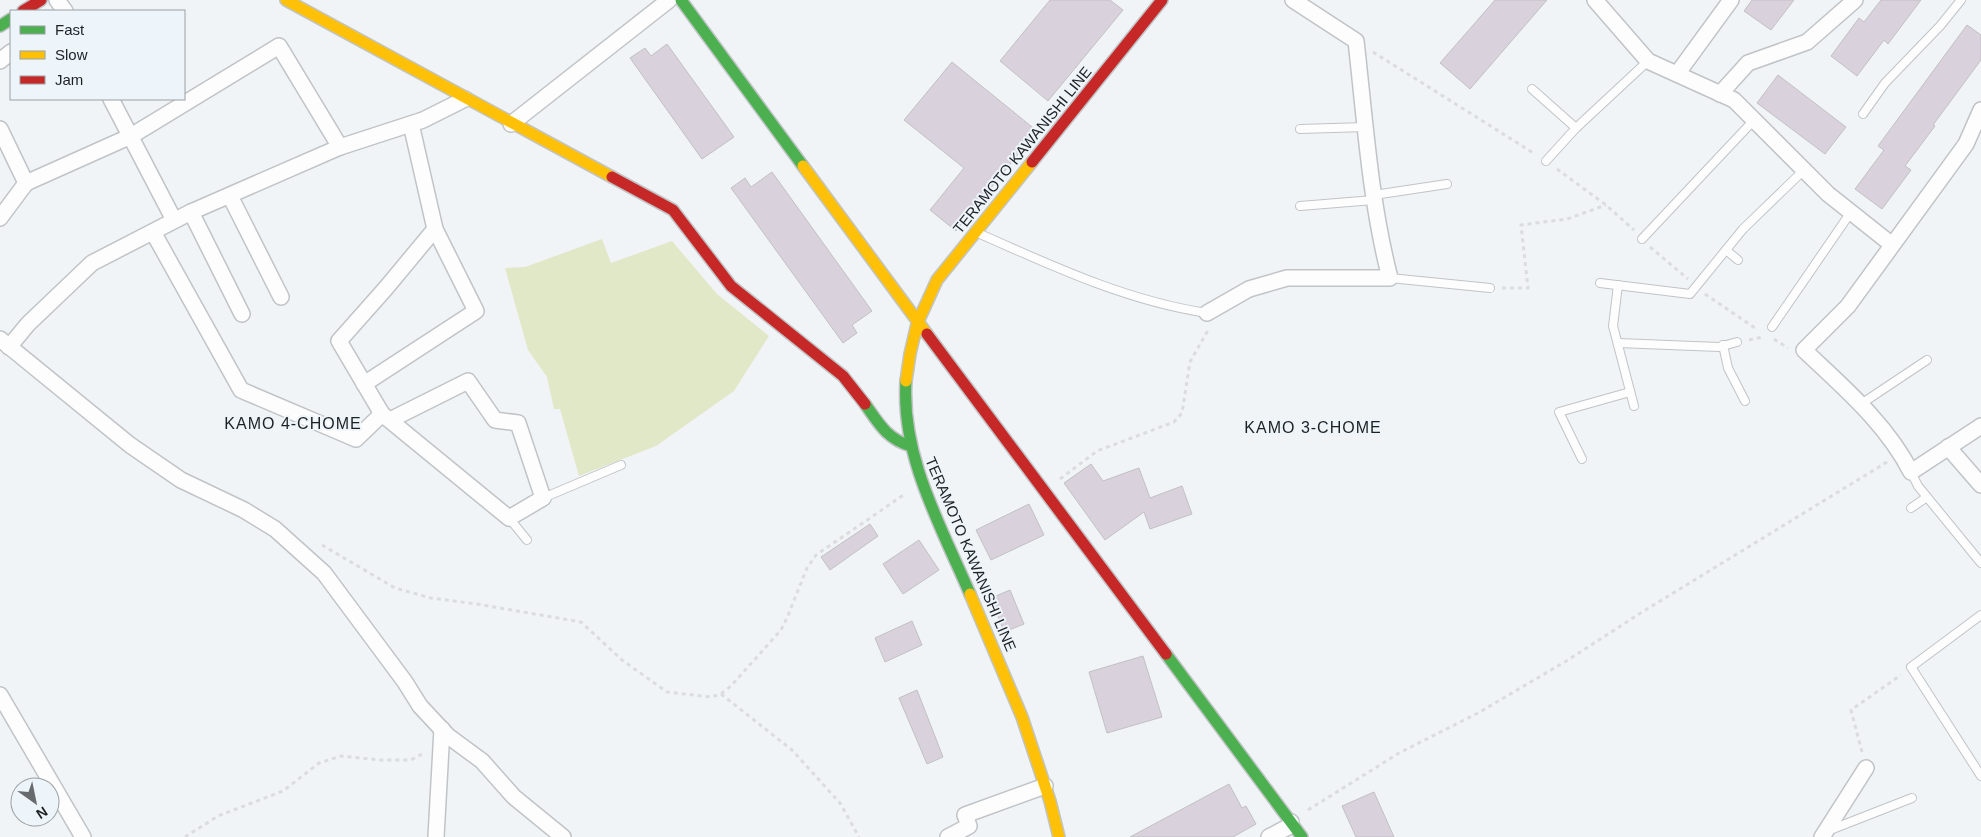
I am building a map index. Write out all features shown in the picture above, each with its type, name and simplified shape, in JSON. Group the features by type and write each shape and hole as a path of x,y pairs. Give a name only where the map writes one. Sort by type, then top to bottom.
{"main road":[{"path":"25,10 41,0"},
{"path":"286,0 511,124 673,210 731,286 843,376 888,436 898,442 911,446"},
{"path":"680,0 1302,837"},
{"name":"TERAMOTO KAWANISHI LINE","path":"1059,837 1045,786 1022,717 999,659 923,484 911,446 907,425 905,374 908,352 918,322 926,300 937,280 1162,0"}],"street":[{"path":"511,124 670,0"},
{"path":"1210,311 1249,289 1287,278 1390,278 1381,242 1374,198 1356,41 1292,0"},
{"path":"1594,0 1648,61 1734,100 1828,194 1891,244"},
{"path":"1677,74 1731,0"},
{"path":"1720,94 1748,63 1807,42 1855,0"},
{"path":"0,218 26,183 131,136 279,46 340,148"},
{"path":"0,61 10,53"},
{"path":"465,99 423,120 340,148 191,212 92,263 28,324 5,343 130,445 181,480 244,510 276,529 324,573 405,682 442,736 482,761 514,797 563,837"},
{"path":"112,100 174,220"},
{"path":"1981,110 1966,144 1891,244 1848,306 1804,350 1861,404 1902,453 1911,472 1981,426"},
{"path":"364,384 476,311 435,229 411,124"},
{"path":"0,129 26,183"},
{"path":"230,196 281,298"},
{"path":"191,212 242,314"},
{"path":"153,232 241,390 356,438 386,417 468,381 495,420 518,422 543,498 509,518 386,417 339,341 435,229"},
{"path":"1948,448 1981,486"},
{"path":"0,695 84,837"},
{"path":"436,837 442,736"},
{"path":"1823,835 1866,768"},
{"path":"948,837 969,826 965,815 1045,786"},
{"path":"1269,837 1288,827 1291,822"}],"lane":[{"path":"1863,114 1885,83 1940,26 1961,0"},
{"path":"1546,161 1576,128 1648,61"},
{"path":"1532,89 1576,128"},
{"path":"1642,239 1754,120"},
{"path":"1300,129 1366,127"},
{"path":"1600,283 1690,294 1744,229 1804,170"},
{"path":"1300,206 1374,198 1447,184"},
{"path":"1772,327 1850,212"},
{"path":"975,232 1076,277 1179,309 1210,311"},
{"path":"1726,250 1738,260"},
{"path":"1390,278 1490,288"},
{"path":"1618,285 1613,326 1634,406"},
{"path":"1618,343 1719,347 1737,342"},
{"path":"1723,345 1728,368 1746,402"},
{"path":"1861,404 1928,360"},
{"path":"1582,459 1559,412 1630,392"},
{"path":"543,498 621,466"},
{"path":"1911,472 1918,486 1981,563"},
{"path":"1911,508 1927,497"},
{"path":"509,518 528,540"},
{"path":"1981,615 1911,667 1981,776"},
{"path":"1823,835 1912,798"}],"path":[{"path":"1356,41 1546,161 1606,205 1567,219 1521,225 1528,288 1490,288"},
{"path":"1045,490 1097,451 1174,422 1182,412 1190,362 1215,317 1210,311"},
{"path":"1737,342 1768,336"},
{"path":"1291,822 1398,752 1478,712 1568,660 1639,614 1902,453"},
{"path":"315,541 395,588 431,598 581,622 622,660 667,692 711,697 721,694 731,686 781,630 807,568 816,555 887,506 923,484"},
{"path":"1866,768 1851,710 1911,667"},
{"path":"721,694 792,750 840,803 859,837"},
{"path":"185,837 218,816 283,791 319,763 341,756 380,760 411,760 442,736"}],"green space":[{"path":"602,239 611,263 672,241 717,294 769,336 734,391 656,446 579,476 560,409 554,409 547,377 528,350 505,268 525,267"}],"building":[{"path":"1050,0 1110,0 1123,10 1048,101 1000,61"},
{"path":"1495,0 1547,0 1470,89 1440,63"},
{"path":"1752,0 1794,0 1771,30 1744,11"},
{"path":"1881,0 1921,0 1888,44 1884,40 1857,76 1831,56 1859,18 1864,22"},
{"path":"1967,25 1981,35 1981,60 1905,166 1911,170 1882,209 1855,189 1884,150 1878,146"},
{"path":"667,44 734,137 702,159 630,58 645,48 651,56"},
{"path":"952,62 1037,131 956,231 930,210 964,168 904,120"},
{"path":"1778,75 1846,127 1825,154 1757,103"},
{"path":"772,172 872,311 852,325 857,333 843,343 731,188 745,178 751,187"},
{"path":"1091,464 1103,481 1139,468 1150,498 1182,486 1192,514 1150,529 1144,512 1105,540 1064,483"},
{"path":"1029,504 1044,535 991,560 976,530"},
{"path":"870,524 878,536 830,570 821,557"},
{"path":"919,540 939,570 903,594 883,564"},
{"path":"1010,590 1024,624 1004,632 991,598"},
{"path":"912,621 922,645 885,662 875,638"},
{"path":"1143,656 1162,717 1107,733 1089,672"},
{"path":"917,690 943,757 927,764 899,698"},
{"path":"1229,784 1242,808 1246,806 1256,824 1233,837 1130,837"},
{"path":"1374,792 1394,837 1356,837 1342,806"}],"traffic: fast":[{"path":"681,0 803,166"},
{"path":"0,26 10,20"},
{"path":"906,381 906,409 916,464 936,517 970,594"},
{"path":"865,404 884,430 896,439 911,446"},
{"path":"1166,654 1302,837"}],"traffic: slow":[{"path":"286,0 612,177"},
{"path":"906,381 917,324 937,280 1032,162"},
{"path":"803,166 927,334"},
{"path":"970,594 1022,717 1050,801 1059,837"}],"traffic: jam":[{"path":"25,10 41,0"},
{"path":"1032,162 1162,0"},
{"path":"612,177 673,210 731,286 843,376 865,404"},
{"path":"927,334 1166,654"}],"district":[{"name":"KAMO 4-CHOME","path":"293,423"},
{"name":"KAMO 3-CHOME","path":"1313,427"}]}
